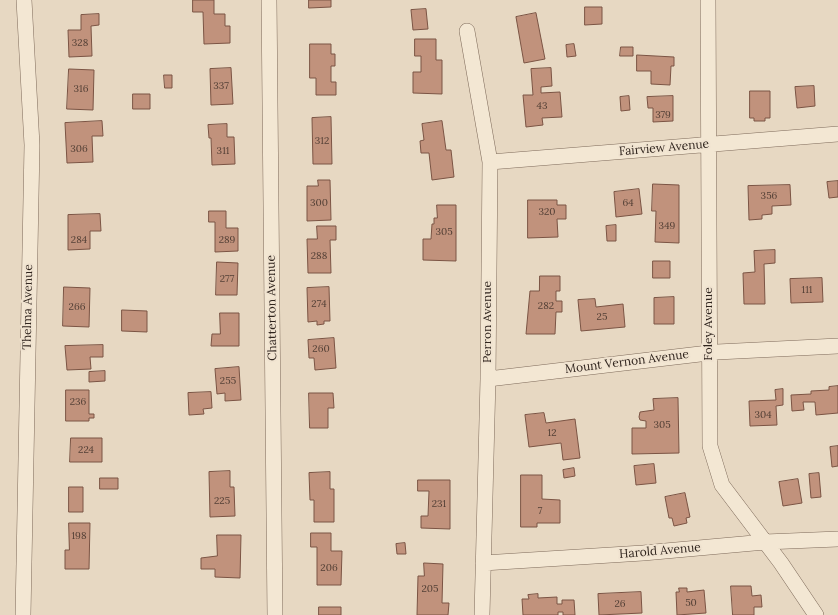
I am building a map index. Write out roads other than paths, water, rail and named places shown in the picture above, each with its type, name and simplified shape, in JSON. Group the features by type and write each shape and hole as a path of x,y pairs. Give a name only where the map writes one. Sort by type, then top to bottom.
{"street":[{"name":"Thelma Avenue","path":"23,615 32,145 24,0"},
{"name":"Chatterton Avenue","path":"269,0 275,615"},
{"name":"Foley Avenue","path":"708,0 710,446 722,485 804,595 816,615"},
{"name":"Perron Avenue","path":"467,31 490,162 488,379 482,615"},
{"name":"Fairview Avenue","path":"490,162 838,134"},
{"name":"Mount Vernon Avenue","path":"488,379 709,353 838,346"},
{"name":"Harold Avenue","path":"483,563 643,553 765,542 838,539"}]}
